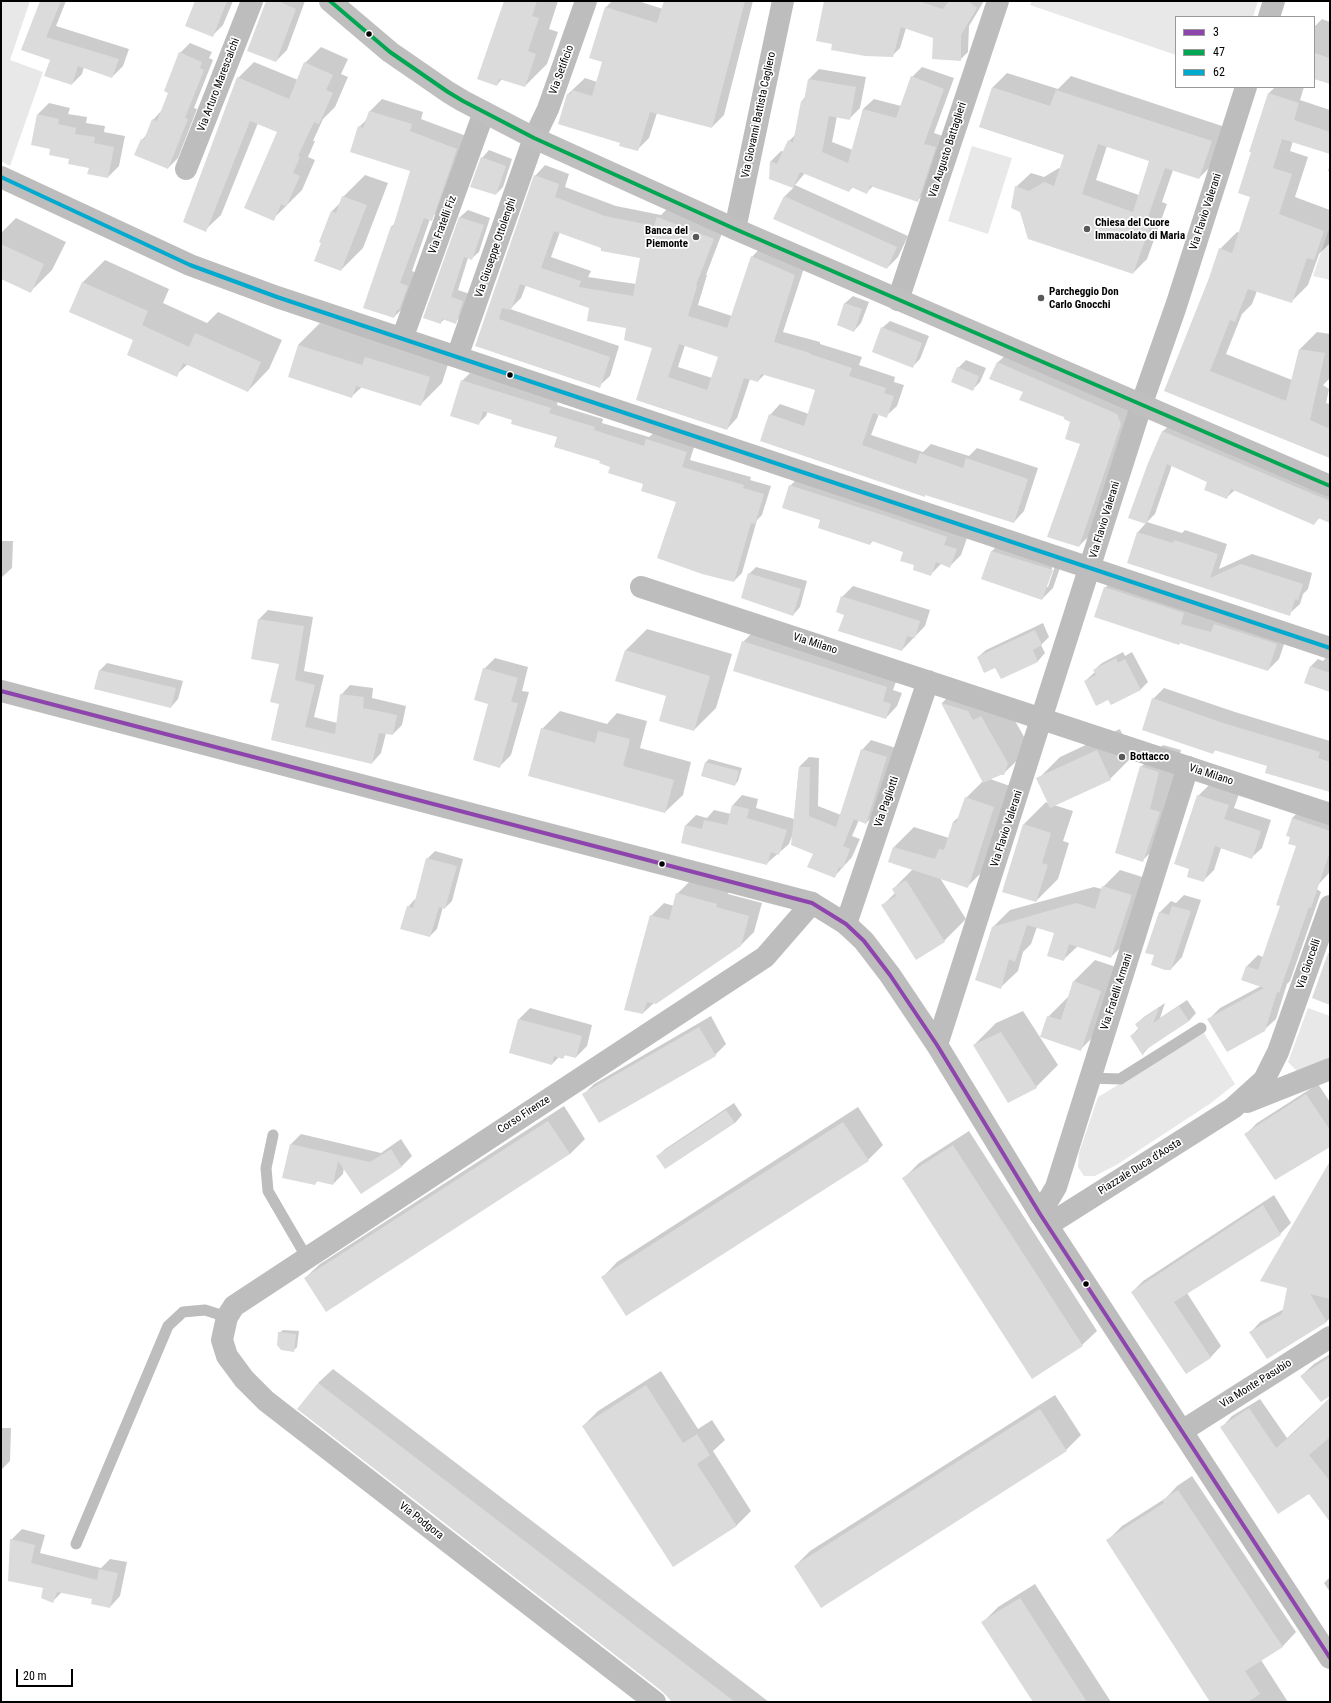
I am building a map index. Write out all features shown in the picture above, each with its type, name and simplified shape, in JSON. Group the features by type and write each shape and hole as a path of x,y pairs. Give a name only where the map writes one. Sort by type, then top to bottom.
{"main road":[{"path":"330,1 390,52 463,101 534,138 735,229 898,300 1142,403 1330,486"}],"street":[{"name":"Via Arturo Marescalchi","path":"186,169 252,1"},
{"name":"Via Setificio","path":"534,138 548,109 586,1"},
{"name":"Via Giovanni Battista Cagliero","path":"735,229 783,1"},
{"name":"Via Augusto Battaglieri","path":"898,300 998,1"},
{"path":"1269,16 1274,1"},
{"name":"Via Flavio Valerani","path":"937,1045 1142,403 1176,306 1246,88"},
{"name":"Via Fratelli Fiz","path":"402,339 484,112"},
{"name":"Via Giuseppe Ottolenghi","path":"457,357 534,138"},
{"path":"1,177 190,265 277,297 1330,648"},
{"name":"Via Milano","path":"641,587 1330,814"},
{"name":"Via Pagliotti","path":"846,924 928,681"},
{"path":"1,690 812,902 846,924 864,941 886,970 937,1045 1044,1220 1329,1654"},
{"name":"Via Fratelli Armani","path":"1044,1220 1188,767"},
{"name":"Corso Firenze","path":"227,1317 234,1306 765,957 812,902"},
{"name":"Via Giorcelli","path":"1297,1001 1330,906"},
{"name":"Piazzale Duca d'Aosta","path":"1233,1108 1264,1080 1278,1052 1297,1001"},
{"name":"Piazzale Duca d'Aosta","path":"1044,1220 1233,1108 1330,1069"},
{"name":"Via Podgora","path":"227,1317 222,1340 227,1356 244,1379 266,1401 655,1702"},
{"name":"Via Monte Pasubio","path":"1182,1431 1330,1337"}],"lane":[{"path":"1090,1078 1120,1079 1201,1028"},
{"path":"273,1135 266,1168 268,1191 307,1258"},
{"path":"76,1544 168,1326 183,1312 205,1310 227,1317"}],"shaded area":[{"path":"1,1 30,1 10,60 43,72 10,166 1,161"},
{"path":"1032,1 1258,1 1253,16 1175,16 1175,55 1030,5"},
{"path":"972,146 1012,158 988,234 948,221"},
{"path":"1330,226 1330,280 1313,276"},
{"path":"1308,1008 1330,1016 1330,1060 1298,1072 1288,1062"},
{"path":"1204,1033 1235,1084 1211,1103 1118,1164 1095,1176 1084,1176 1078,1167 1079,1153 1098,1097"}],"building":[{"path":"40,1 61,1 46,37 119,59 112,78 78,66 72,85 44,76 50,60 21,50"},
{"path":"195,1 227,1 213,37 185,26"},
{"path":"266,1 278,1 296,9 276,62 247,51"},
{"path":"504,1 537,1 532,16 539,18 528,51 536,54 525,87 499,79 497,86 477,79"},
{"path":"664,1 745,1 712,128 650,112 638,151 619,146 620,143 558,124 567,94 571,94 572,90 592,96 602,62 589,58 605,7 657,23"},
{"path":"824,1 918,1 943,9 949,1 968,1 977,8 961,35 961,61 932,59 933,38 901,27 893,57 865,56 831,50 832,44 816,41"},
{"path":"179,52 202,62 200,68 204,70 185,118 188,119 168,169 134,155 141,139 144,140 152,119 157,121 168,93 164,91"},
{"path":"1315,53 1330,58 1330,84 1315,79"},
{"path":"304,62 333,75 326,90 333,93 319,124 314,122 298,156 300,157 293,173 300,176 286,207 281,204 274,221 244,208 277,132 250,121 206,232 183,222 237,77 289,99"},
{"path":"911,76 944,89 924,144 936,147 918,202 870,186 867,194 851,187 849,192 800,172 793,188 769,179 770,161 777,164 788,140 793,143 801,101 804,101 808,79 856,87 850,120 829,116 822,152 848,163 863,109 896,118"},
{"path":"992,87 1050,106 1056,90 1212,141 1199,179 1165,168 1148,217 1153,218 1133,274 1028,239 1020,212 1011,208 1015,186 1029,191 1044,182 1054,186 1064,155 979,127","holes":["1098,144 1149,161 1133,212 1082,194"]},
{"path":"1268,93 1299,103 1294,120 1330,132 1330,154 1282,139 1273,168 1292,174 1279,214 1324,231 1314,260 1307,258 1292,303 1248,289 1235,322 1230,320 1210,371 1286,401 1299,349 1325,353 1310,420 1330,429 1330,458 1164,391 1209,278 1219,248 1232,253 1250,197 1238,193 1251,152 1249,152"},
{"path":"369,111 412,124 410,131 457,149 432,221 424,218 400,283 408,286 399,310 397,310 394,318 363,308 391,226 393,227 410,171 350,152 358,126 363,128"},
{"path":"37,114 59,119 58,124 76,128 75,134 95,137 94,143 114,147 108,178 87,174 89,168 68,164 69,159 49,155 50,149 31,145"},
{"path":"481,157 506,166 496,195 470,187"},
{"path":"534,175 559,184 555,197 605,216 654,226 657,217 714,239 696,285 697,286 688,316 727,328 751,256 795,275 774,342 852,368 849,376 886,388 884,393 894,396 887,418 873,413 862,445 916,464 920,453 963,468 966,458 1028,479 1014,523 925,495 925,497 760,441 769,414 804,426 815,390 761,374 758,382 744,378 727,430 636,400 652,348 624,340 626,328 587,321 589,308 520,284 511,310 502,308 499,319 610,357 600,388 475,346","holes":["554,231 601,248 601,251 640,258 633,296 579,287 581,281 541,268","679,344 718,357 707,390 668,377"]},
{"path":"342,196 367,205 341,271 314,261 321,243 319,242 331,211 336,213"},
{"path":"784,196 897,247 887,269 773,219"},
{"path":"459,217 484,225 472,260 464,257 451,297 463,301 456,324 442,319 441,324 423,318"},
{"path":"1,244 44,264 31,293 1,279"},
{"path":"82,282 148,311 142,325 189,347 195,333 261,362 248,392 183,363 177,377 127,355 133,340 69,312"},
{"path":"844,303 862,309 854,332 837,325"},
{"path":"881,327 922,343 913,368 872,352"},
{"path":"298,345 362,365 365,357 430,377 421,406 356,386 352,398 288,377"},
{"path":"997,362 1117,414 1121,424 1079,547 1047,537 1080,444 1065,439 1070,422 1064,419 1064,417 1019,400 1023,392 989,379"},
{"path":"957,367 979,376 973,391 951,382"},
{"path":"461,380 551,408 549,413 595,427 594,430 644,446 646,439 687,452 682,467 744,485 743,488 764,494 755,524 751,523 734,582 702,574 657,558 676,502 641,491 643,484 608,473 610,467 599,463 600,461 554,447 557,437 511,424 512,420 483,411 479,425 450,416"},
{"path":"1162,431 1330,501 1330,523 1318,518 1314,525 1231,489 1227,499 1204,490 1207,482 1167,464 1146,524 1128,518 1148,463"},
{"path":"789,485 947,537 944,545 957,549 950,568 936,562 931,576 913,570 914,565 900,561 903,552 872,541 870,545 818,528 820,520 782,508"},
{"path":"1137,532 1173,543 1174,540 1218,554 1210,578 1241,564 1303,584 1298,600 1295,599 1290,616 1127,563"},
{"path":"991,551 1053,570 1042,600 981,579"},
{"path":"748,573 801,589 793,616 741,598"},
{"path":"1104,587 1184,613 1181,624 1211,632 1214,624 1277,644 1268,671 1180,643 1179,645 1094,617"},
{"path":"841,596 920,621 915,638 907,636 902,651 838,631 844,615 836,612"},
{"path":"258,619 304,626 295,680 315,685 305,727 335,734 340,694 364,697 363,708 397,715 393,735 379,733 372,764 271,740 279,704 270,702 279,664 251,659"},
{"path":"1035,630 1042,645 1033,650 1038,662 1001,679 995,668 984,673 977,657"},
{"path":"742,641 887,687 883,701 891,704 886,719 733,671"},
{"path":"625,650 710,676 694,731 659,721 666,696 615,681"},
{"path":"1116,658 1118,663 1125,659 1141,690 1111,705 1108,700 1096,706 1084,681 1096,675 1093,670"},
{"path":"1310,666 1330,673 1330,692 1304,683"},
{"path":"483,668 518,678 511,702 518,703 500,768 473,760 488,704 474,700"},
{"path":"99,670 176,688 171,708 94,689"},
{"path":"1152,698 1223,723 1320,752 1318,758 1330,762 1330,792 1265,773 1267,766 1214,750 1213,754 1142,730"},
{"path":"941,703 968,711 973,720 981,716 1008,763 1004,775 1000,775 983,783"},
{"path":"541,728 595,743 598,731 630,739 623,766 674,780 665,813 528,776"},
{"path":"861,749 887,757 866,824 854,819 843,846 850,849 843,868 839,867 835,878 807,867 813,854 791,845 799,767 810,767 809,816 836,827"},
{"path":"1097,750 1111,780 1050,808 1036,778"},
{"path":"705,762 739,771 735,786 701,776"},
{"path":"1140,766 1159,772 1150,809 1160,812 1143,862 1115,853"},
{"path":"1197,795 1229,805 1224,819 1261,831 1252,859 1215,846 1204,882 1187,877 1189,869 1174,864"},
{"path":"965,797 994,807 968,888 888,862 893,847 935,859 939,849 944,850 953,822 956,823"},
{"path":"732,805 749,809 747,818 787,830 779,855 771,852 767,865 681,843 685,825 702,829 704,820 727,825"},
{"path":"1292,818 1330,831 1330,851 1311,908 1309,907 1279,993 1277,992 1265,1031 1227,1052 1207,1019 1264,988 1241,980 1246,966 1258,970 1280,906 1276,905 1296,846 1288,844 1290,837 1286,836"},
{"path":"1023,824 1051,833 1042,863 1048,865 1036,902 1002,892"},
{"path":"426,858 457,866 445,909 439,907 430,937 400,929 407,906 413,908"},
{"path":"906,880 945,942 916,960 881,905 896,896 892,889"},
{"path":"1102,886 1132,895 1111,958 1069,944 1064,961 1047,956 1054,933 1027,925 1015,962 1009,959 1001,989 975,980 992,927 1076,903 1095,909"},
{"path":"676,893 717,904 716,907 749,916 741,946 656,1004 647,1002 643,1014 624,1010 650,915 669,920"},
{"path":"1172,906 1191,911 1171,970 1165,970 1151,965 1154,955 1145,953 1159,912 1169,915"},
{"path":"1328,953 1330,953 1330,1005 1312,998"},
{"path":"1073,981 1101,991 1081,1051 1040,1037 1047,1016 1061,1020"},
{"path":"1179,1006 1189,1021 1144,1051 1143,1056 1130,1036 1139,1030 1135,1024 1159,1008 1153,1023"},
{"path":"518,1019 582,1036 576,1058 564,1055 563,1059 554,1056 552,1065 509,1053"},
{"path":"699,1027 716,1056 599,1123 582,1094"},
{"path":"1001,1032 1037,1088 1008,1103 973,1045"},
{"path":"1306,1094 1330,1130 1330,1147 1275,1180 1244,1134"},
{"path":"726,1110 735,1123 665,1169 656,1156"},
{"path":"548,1121 570,1154 326,1312 304,1278"},
{"path":"843,1122 869,1161 626,1316 601,1277"},
{"path":"290,1144 370,1162 391,1149 402,1167 361,1194 338,1161 333,1185 316,1181 315,1185 282,1178"},
{"path":"953,1145 1083,1346 1032,1379 902,1178"},
{"path":"1330,1161 1330,1299 1310,1294 1327,1322 1267,1359 1249,1332 1282,1314 1287,1288 1260,1281"},
{"path":"1263,1205 1281,1235 1174,1302 1211,1358 1186,1374 1131,1292"},
{"path":"278,1332 296,1334 294,1352 281,1350 277,1345"},
{"path":"1330,1357 1330,1396 1321,1402 1300,1376"},
{"path":"318,1383 735,1702 672,1702 663,1692 297,1409"},
{"path":"646,1385 683,1443 697,1434 710,1455 697,1464 737,1526 673,1567 582,1426"},
{"path":"1330,1397 1330,1437 1309,1455 1330,1481 1330,1522 1309,1494 1278,1514 1220,1427 1249,1408 1276,1448 1303,1425"},
{"path":"1040,1409 1067,1451 821,1608 794,1566"},
{"path":"1178,1490 1283,1647 1245,1671 1260,1694 1248,1702 1210,1702 1106,1540 1164,1503 1162,1500"},
{"path":"10,1539 35,1545 31,1563 97,1580 99,1569 118,1573 110,1608 91,1604 92,1599 57,1592 53,1603 41,1598 43,1588 8,1581"},
{"path":"1020,1598 1087,1702 1033,1702 981,1622"}],"transit line":[{"name":"47","path":"330,1 390,52 448,92 534,138 735,229 1330,486"},
{"name":"62","path":"1,177 190,265 277,297 1330,648"},
{"name":"3","path":"1,691 812,903 846,924 864,941 890,975 937,1045 1040,1214 1330,1658"}],"place":[{"name":"Chiesa del Cuore Immacolato di Maria","path":"1087,229"},
{"name":"Banca del Piemonte","path":"696,237"},
{"name":"Parcheggio Don Carlo Gnocchi","path":"1041,298"},
{"name":"Bottacco","path":"1122,757"}]}
